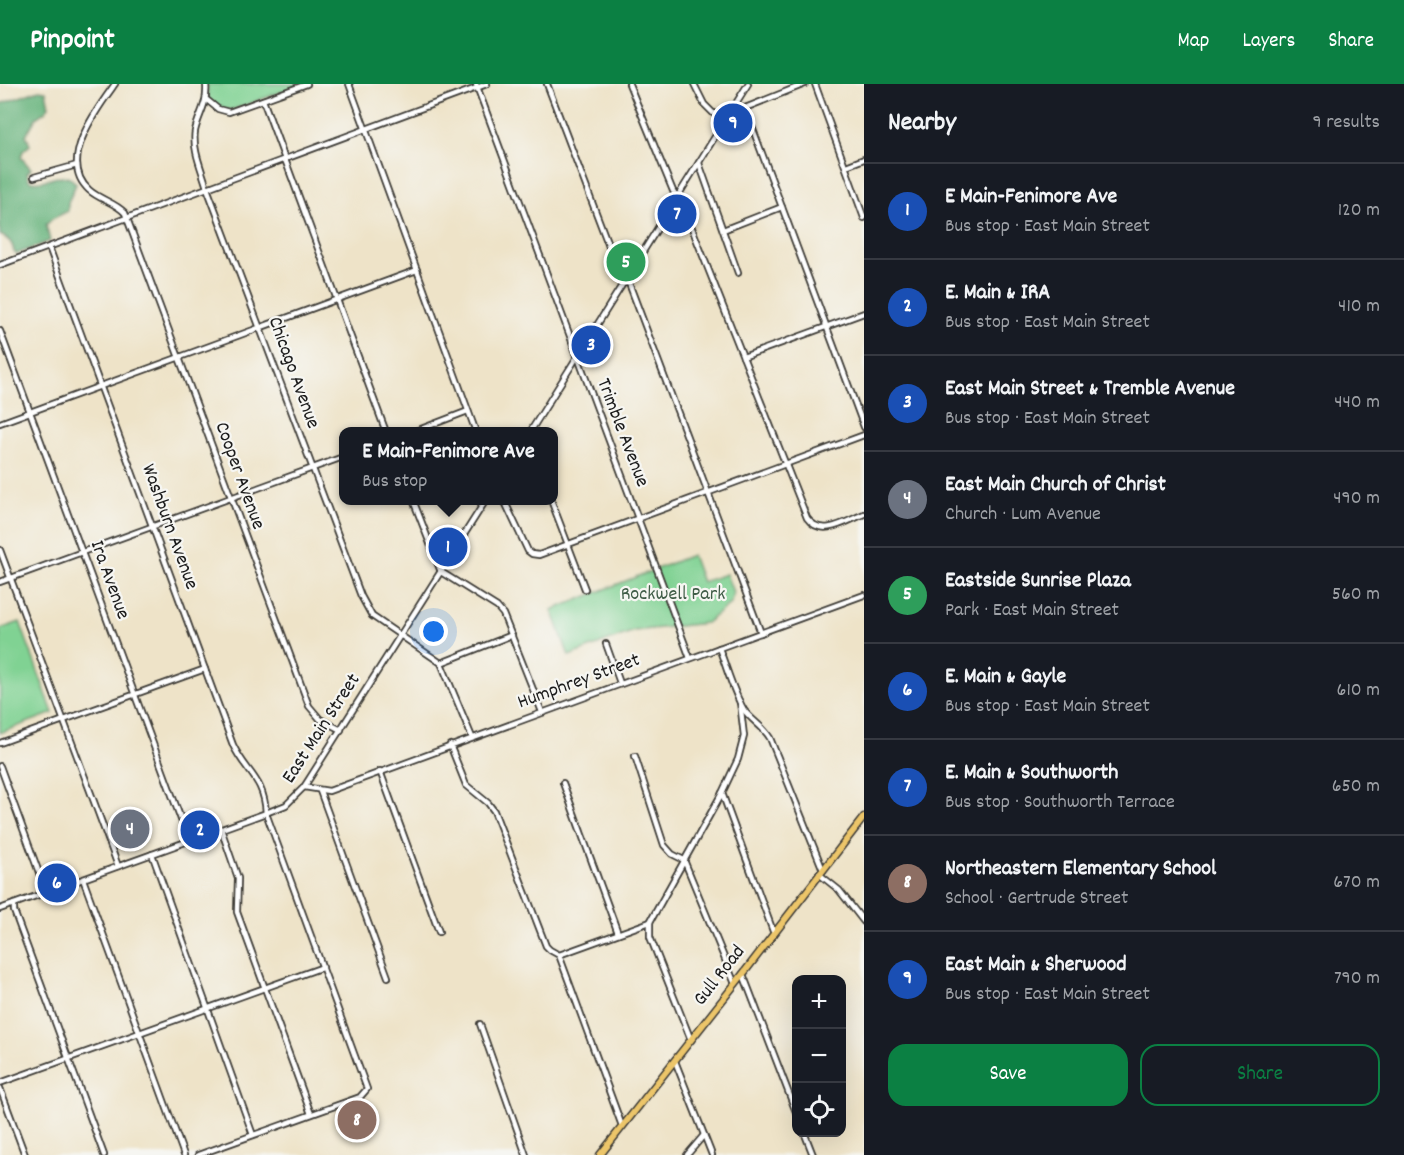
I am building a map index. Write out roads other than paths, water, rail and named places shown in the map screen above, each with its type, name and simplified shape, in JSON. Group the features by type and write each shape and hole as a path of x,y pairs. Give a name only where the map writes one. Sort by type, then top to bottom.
{"main road":[{"name":"Gull Road","path":"603,1153 864,817"}],"street":[{"path":"115,84 84,134 77,153 77,165 86,187 121,208 127,218"},
{"name":"Chicago Avenue","path":"206,84 207,100 195,134 195,144 207,188 367,611 377,621 441,663"},
{"path":"207,100 218,109 228,112 306,84"},
{"path":"349,84 474,427"},
{"path":"0,265 487,84"},
{"path":"547,84 619,273 627,278 761,633"},
{"path":"629,84 677,197 684,208 807,518 816,528 832,527 864,514"},
{"path":"694,84 704,104 723,123"},
{"path":"533,427 748,84"},
{"path":"733,107 745,108 805,84"},
{"path":"814,84 864,218"},
{"name":"Trimble Avenue","path":"477,86 690,658"},
{"path":"263,100 384,427"},
{"path":"745,108 864,427"},
{"path":"846,166 864,159"},
{"path":"699,163 738,273"},
{"path":"34,177 77,165"},
{"path":"723,230 782,207"},
{"name":"Cooper Avenue","path":"127,218 309,706 320,720 341,730"},
{"name":"Washburn Avenue","path":"49,247 237,752 262,788 266,813 367,1089 360,1097 311,1114"},
{"path":"0,423 417,270"},
{"path":"743,357 864,313"},
{"name":"Ira Avenue","path":"0,330 189,841"},
{"path":"426,427 468,411"},
{"path":"506,505 528,551 539,555 864,435"},
{"path":"0,582 339,458"},
{"path":"415,505 441,572 497,607 506,620 542,712"},
{"name":"East Main Street","path":"0,909 286,805 304,787 483,505"},
{"path":"552,505 585,589"},
{"path":"0,550 118,866"},
{"name":"Humphrey Street","path":"304,787 329,791 864,595"},
{"path":"472,737 441,663 512,635"},
{"path":"606,644 620,683"},
{"path":"720,648 740,702 748,715 765,730 770,738 821,872 839,890 864,922"},
{"path":"0,743 205,669"},
{"path":"691,1040 650,937 650,922 722,793 738,759 744,736 740,702"},
{"path":"450,745 466,786 488,802 494,811 546,946 550,951 559,955 650,922"},
{"path":"634,756 664,845 672,854 684,860 735,984"},
{"path":"0,766 46,892"},
{"path":"380,771 438,932"},
{"path":"563,783 618,933"},
{"path":"320,791 388,977"},
{"path":"722,793 774,934"},
{"path":"198,1155 311,1114 237,912 238,878 221,829"},
{"path":"152,854 253,1135"},
{"path":"83,879 184,1155"},
{"path":"14,904 104,1155"},
{"path":"559,955 622,1126"},
{"path":"0,1083 323,967"},
{"path":"743,974 792,1102"},
{"path":"480,1024 526,1155"},
{"path":"675,1061 712,1155"},
{"path":"0,1088 25,1155"},
{"path":"687,1155 704,1135"},
{"path":"806,1137 813,1155"}],"place":[{"name":"East Main & Sherwood","path":"733,123"},
{"name":"E. Main & Southworth","path":"677,214"},
{"name":"Eastside Sunrise Plaza","path":"626,262"},
{"name":"East Main Street & Tremble Avenue","path":"591,345"},
{"name":"E Main-Fenimore Ave","path":"448,547"},
{"name":"East Main Church of Christ","path":"130,829"},
{"name":"E. Main & IRA","path":"200,830"},
{"name":"E. Main & Gayle","path":"57,883"},
{"name":"Northeastern Elementary School","path":"357,1120"}],"park label":[{"name":"Rockwell Park","path":"673,595"}]}
